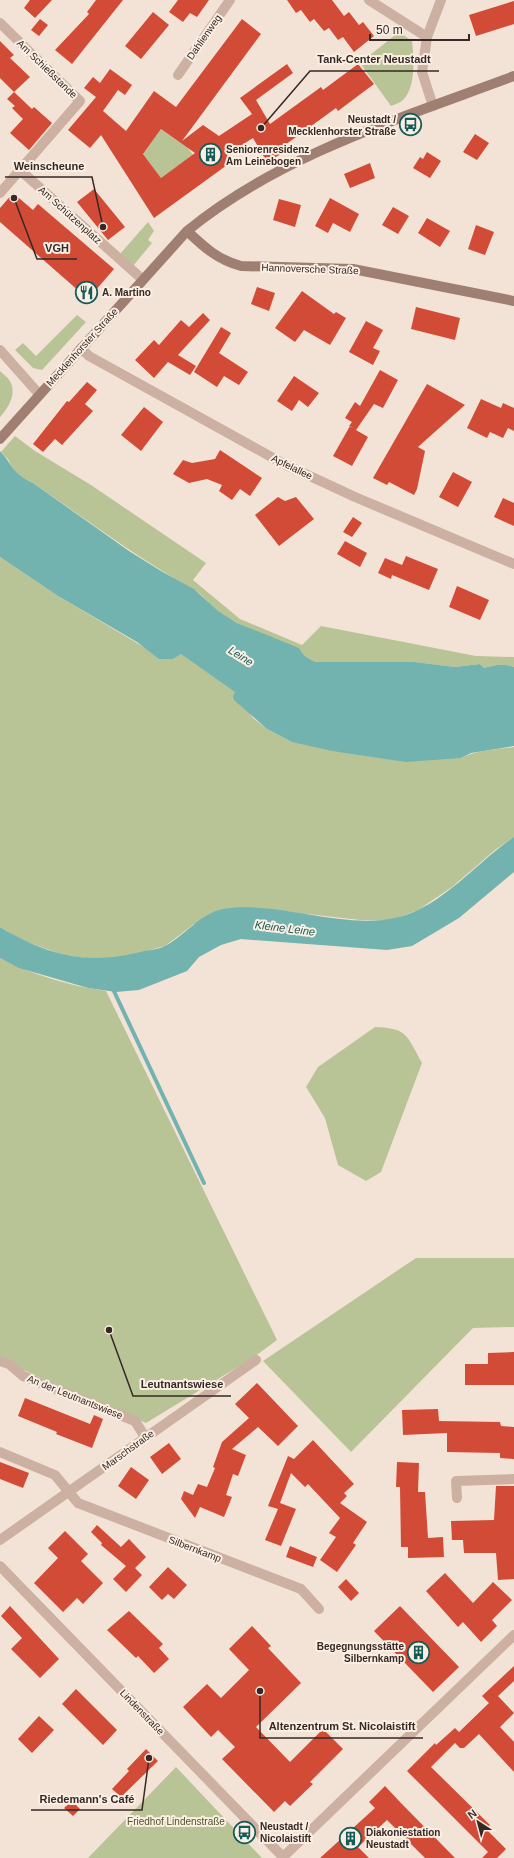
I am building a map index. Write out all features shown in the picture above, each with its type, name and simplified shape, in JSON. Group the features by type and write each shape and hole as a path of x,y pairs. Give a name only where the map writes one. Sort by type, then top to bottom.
{"main road":[{"name":"Mecklenhorster Straße","path":"2,436 187,231 209,213 234,196 304,159 360,134 514,76"},
{"name":"Hannoversche Straße","path":"187,231 214,256 228,263 241,266 353,269 514,302"}],"street":[{"name":"Dahlienweg","path":"178,75 230,0"},
{"path":"369,0 427,37"},
{"path":"433,106 422,72 427,37 441,0"},
{"name":"Am Schießstande","path":"0,23 80,101 20,170"},
{"path":"0,193 20,170"},
{"name":"Am Schützenplatz","path":"20,170 142,280"},
{"name":"Apfelallee","path":"81,348 89,356 284,464 355,497 514,564"},
{"path":"0,350 39,394"},
{"name":"Marschstraße","path":"0,1540 68,1493 144,1437 256,1360"},
{"name":"An der Leutnantswiese","path":"0,1361 9,1364 23,1376 134,1421 144,1437"},
{"name":"Silbernkamp","path":"0,1452 55,1476 78,1503 301,1589 319,1610"},
{"path":"457,1498 456,1481 514,1479"},
{"name":"Lindenstraße","path":"0,1566 283,1857"},
{"path":"283,1857 514,1635"}],"green space":[{"path":"399,32 412,41 413,72 412,81 407,95 402,101 391,106 360,63"},
{"path":"161,129 188,148 193,155 161,178 143,154"},
{"path":"148,222 154,231 148,240 152,243 133,266 120,254"},
{"path":"77,315 86,322 42,370 33,368 15,350 23,343 36,356"},
{"path":"0,371 10,381 13,393 6,410 0,417"},
{"path":"15,436 35,451 91,485 206,563 193,580 240,619 302,645 321,626 476,656 514,657 514,667 499,665 484,668 480,664 455,667 415,662 316,662 307,659 302,654 250,630 220,613 197,591 172,577 112,538 33,483 16,474 8,459 1,452"},
{"path":"0,557 58,596 147,649 173,659 180,653 236,692 253,718 267,729 292,742 461,758 480,752 514,747 514,837 495,850 452,887 418,910 392,920 360,920 307,914 194,924 165,946 124,957 101,960 63,955 22,940 0,927"},
{"path":"0,958 25,970 52,979 106,991 277,1340 254,1357 146,1423 0,1360"},
{"path":"375,1027 394,1029 405,1035 422,1063 381,1172 366,1181 338,1165 325,1118 306,1087 318,1067"},
{"path":"416,1258 514,1258 514,1327 473,1328 351,1452 263,1361"},
{"name":"Friedhof Lindenstraße","path":"176,1767 262,1858 88,1858"}],"water":[{"name":"Leine","path":"0,451 20,476 33,483 129,551 194,589 218,611 237,623 299,648 304,655 313,661 415,662 455,667 480,664 484,668 499,665 514,667 514,746 471,753 461,758 406,762 332,751 292,742 267,729 234,700 233,696 235,692 181,654 173,659 159,659 137,642 58,596 0,557"},
{"name":"Kleine Leine","path":"514,837 514,872 459,918 412,946 387,950 241,939 221,945 199,957 187,971 139,990 116,992 88,988 19,968 0,958 0,927 35,945 52,951 69,956 105,958 163,947 172,942 207,915 223,909 247,907 271,909 347,920 371,921 395,918 418,910 443,895"}],"building":[{"path":"30,0 52,0 35,18 24,8"},
{"path":"96,0 123,0 72,64 55,50 89,14 87,12"},
{"path":"178,0 209,0 197,17 190,13 183,22 169,12"},
{"path":"287,0 332,0 344,16 349,12 359,25 363,22 374,36 354,52 343,37 338,40 329,28 324,31 314,19 310,22 301,10 296,13"},
{"path":"514,1 514,24 476,36 469,15"},
{"path":"153,12 169,25 141,59 125,46"},
{"path":"40,19 48,25 39,36 31,30"},
{"path":"242,19 261,34 182,141 203,125 219,136 252,114 240,98 287,64 293,73 256,100 270,124 321,87 323,90 358,64 374,84 338,111 336,108 285,145 288,150 267,162 253,138 229,153 234,160 154,218 101,135 90,148 68,130 96,97 84,88 93,77 100,83 110,69 132,85 125,95 118,90 103,111 126,131 154,91 176,107","holes":["161,129 195,153 161,178 143,154"]},
{"path":"0,41 14,55 10,58 30,77 14,92 0,78"},
{"path":"14,92 32,109 34,107 52,123 29,150 10,133 23,119 12,108 15,106 7,99"},
{"path":"475,134 489,143 477,160 463,152"},
{"path":"427,152 441,161 430,178 413,168 420,157 423,159"},
{"path":"370,163 375,178 350,188 344,174"},
{"path":"94,189 125,227 108,240 77,202"},
{"path":"13,193 33,210 38,204 114,269 88,299 0,222 0,208"},
{"path":"330,198 359,214 350,232 333,223 328,233 315,226"},
{"path":"279,199 301,205 295,227 273,220"},
{"path":"393,207 409,216 398,234 382,225"},
{"path":"427,218 450,231 440,247 418,233"},
{"path":"476,225 494,232 485,255 468,249"},
{"path":"257,287 275,293 269,311 251,304"},
{"path":"302,291 334,314 336,312 346,318 330,345 304,330 295,342 275,328"},
{"path":"416,307 460,318 455,340 411,329"},
{"path":"203,313 210,320 178,355 196,366 190,375 168,362 154,378 135,360 154,340 159,345 181,320 189,327"},
{"path":"366,321 383,330 373,348 380,351 373,365 349,352"},
{"path":"221,327 231,333 219,353 248,372 239,385 224,376 217,387 194,372"},
{"path":"380,370 398,380 383,408 374,404 356,430 368,437 352,466 333,456 352,422 345,418 355,402 360,406"},
{"path":"294,376 319,393 308,407 299,400 292,411 277,401"},
{"path":"87,382 97,390 85,404 93,411 62,445 55,439 43,452 33,444 67,401 69,402"},
{"path":"427,384 465,405 418,447 425,451 417,489 414,495 389,482 387,485 373,478"},
{"path":"481,399 501,408 503,403 514,408 514,431 508,428 503,438 490,432 487,438 467,428"},
{"path":"144,407 163,422 141,451 121,435"},
{"path":"220,450 262,478 250,496 240,489 232,500 219,491 222,485 207,479 189,483 173,474 183,460 192,463 215,459"},
{"path":"453,472 472,482 458,507 439,497"},
{"path":"278,497 285,501 296,497 314,519 279,546 255,515"},
{"path":"503,498 514,503 514,526 494,517"},
{"path":"353,517 362,523 352,537 343,532"},
{"path":"345,541 367,553 360,567 337,554"},
{"path":"406,556 438,569 429,590 392,575 391,579 378,573 385,558 402,565"},
{"path":"457,586 489,600 480,620 449,607"},
{"path":"514,1352 514,1385 465,1385 465,1364 488,1364 488,1353"},
{"path":"257,1383 298,1426 278,1446 258,1427 232,1449 246,1455 238,1476 233,1474 226,1495 232,1497 224,1517 200,1507 195,1518 181,1499 184,1491 193,1495 198,1484 207,1487 215,1468 213,1467 222,1442 249,1418 235,1404"},
{"path":"25,1398 90,1424 94,1415 103,1419 92,1448 56,1434 57,1432 18,1416"},
{"path":"438,1409 439,1421 500,1422 501,1426 514,1427 514,1459 500,1458 500,1453 447,1452 447,1433 403,1435 402,1410"},
{"path":"313,1440 354,1484 344,1493 347,1496 340,1503 367,1522 353,1543 356,1545 337,1572 320,1560 336,1537 329,1533 340,1518 308,1484 305,1487 291,1473 280,1503 296,1509 281,1546 265,1540 278,1509 268,1506 288,1456 294,1459"},
{"path":"169,1443 181,1459 162,1474 150,1457"},
{"path":"0,1462 29,1473 23,1488 0,1479"},
{"path":"397,1462 419,1463 418,1492 425,1492 428,1538 443,1537 444,1557 408,1558 408,1547 401,1547 400,1487 396,1487"},
{"path":"131,1467 149,1480 136,1499 118,1486"},
{"path":"496,1486 514,1486 514,1579 498,1580 496,1553 464,1553 463,1540 452,1540 451,1521 494,1520"},
{"path":"97,1525 121,1547 129,1539 146,1557 135,1568 142,1575 126,1592 113,1579 126,1566 101,1545 102,1543 91,1532"},
{"path":"65,1531 88,1554 81,1561 103,1583 83,1604 77,1598 63,1612 34,1583 58,1558 48,1548"},
{"path":"290,1546 317,1557 313,1567 286,1557"},
{"path":"168,1567 187,1585 174,1599 168,1594 162,1600 149,1587"},
{"path":"445,1573 473,1603 493,1582 512,1600 492,1620 497,1626 481,1642 463,1622 458,1627 426,1591"},
{"path":"346,1579 359,1593 351,1601 338,1587"},
{"path":"10,1606 59,1659 40,1678 11,1649 22,1638 1,1616"},
{"name":"Begegnungsstätte Silbernkamp","path":"400,1606 459,1667 433,1692 374,1631"},
{"path":"129,1611 163,1644 159,1648 169,1659 154,1673 138,1656 136,1658 107,1630"},
{"path":"252,1626 271,1646 268,1648 301,1683 256,1727 290,1762 323,1729 343,1749 310,1782 313,1784 290,1806 285,1801 274,1812 222,1759 235,1747 218,1730 211,1737 183,1707 207,1684 221,1698 249,1670 229,1649"},
{"path":"514,1666 514,1681 498,1696 514,1713 500,1727 514,1742 514,1772 479,1734 464,1748 460,1748 455,1743 431,1767 490,1825 486,1829 506,1849 497,1858 482,1858 488,1852 407,1771 435,1743 436,1745 455,1728 459,1732 489,1703 482,1696"},
{"path":"76,1689 117,1730 103,1745 62,1704"},
{"path":"39,1716 54,1730 32,1753 18,1739"},
{"path":"146,1749 158,1761 121,1797 112,1789 129,1771 127,1769"},
{"path":"385,1786 455,1858 425,1858 387,1820 358,1847 369,1858 320,1858 375,1808 369,1802"},
{"path":"72,1801 80,1809 73,1816 64,1808"}],"waterway":[{"path":"112,987 204,1183"}],"place":[{"name":"Neustadt / Mecklenhorster Straße","path":"411,125"},
{"name":"Tank-Center Neustadt","path":"261,128"},
{"name":"Seniorenresidenz Am Leinebogen","path":"211,155"},
{"name":"VGH","path":"14,198"},
{"name":"Weinscheune","path":"103,227"},
{"name":"A. Martino","path":"86,292"},
{"name":"Leutnantswiese","path":"109,1330"},
{"name":"Begegnungsstätte Silbernkamp","path":"419,1652"},
{"name":"Altenzentrum St. Nicolaistift","path":"260,1691"},
{"name":"Riedemann's Café","path":"149,1758"},
{"name":"Neustadt / Nicolaistift","path":"245,1832"},
{"name":"Diakoniestation Neustadt","path":"351,1838"}]}
